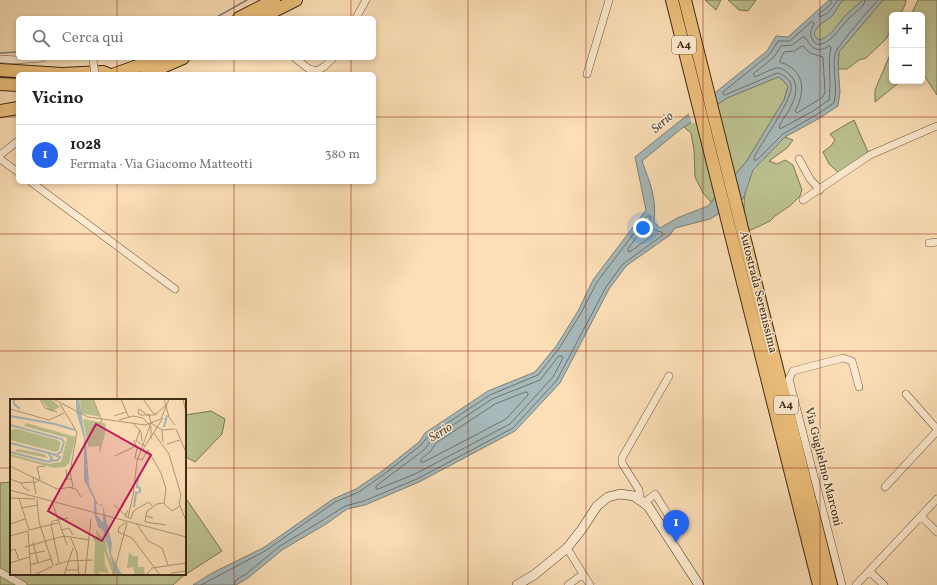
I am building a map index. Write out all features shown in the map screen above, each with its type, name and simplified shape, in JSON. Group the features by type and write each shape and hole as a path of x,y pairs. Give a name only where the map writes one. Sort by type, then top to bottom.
{"highway":[{"path":"243,16 274,0"},
{"path":"264,16 296,0"},
{"name":"Autostrada Serenissima","path":"672,0 819,585"},
{"name":"Autostrada Serenissima","path":"684,0 831,585"},
{"path":"120,72 154,60"},
{"path":"151,72 178,60"},
{"path":"0,70 31,72"},
{"path":"0,84 16,85"},
{"path":"0,106 16,103"},
{"path":"0,112 16,108"}],"street":[{"path":"357,16 366,0"},
{"path":"587,74 609,0"},
{"path":"0,59 16,60"},
{"path":"92,60 95,72"},
{"path":"298,60 316,71 326,66 330,60"},
{"path":"304,65 307,60"},
{"path":"803,200 870,155 937,126"},
{"path":"0,155 16,143"},
{"path":"0,158 16,170"},
{"path":"798,159 810,179 820,190"},
{"path":"34,184 175,289"},
{"path":"929,243 937,242"},
{"name":"Via Guglielmo Marconi","path":"842,585 789,379 793,371 843,358 852,361 859,387"},
{"path":"642,501 639,490 622,463 622,458 668,376"},
{"path":"885,487 937,430 906,394"},
{"path":"518,585 534,576 567,548 603,500 615,494 620,494 634,496 642,501 652,512 699,585"},
{"path":"642,501 655,494 677,529 667,535"},
{"path":"856,585 937,499"},
{"path":"921,516 937,532"},
{"path":"567,548 590,585"},
{"path":"869,571 884,585"},
{"path":"0,572 23,585"},
{"path":"568,585 583,574"}],"green space":[{"path":"705,0 721,0 716,10"},
{"path":"728,0 756,0 748,11 739,10"},
{"path":"843,0 863,0 848,13 827,37 818,40 813,34 819,25 832,16"},
{"path":"883,0 906,0 902,12 889,12 889,34 886,39 866,58 859,60 847,69 838,69 839,52"},
{"path":"918,0 937,0 937,95 925,77 925,12 912,12"},
{"path":"889,57 889,84 897,84 875,102 875,90"},
{"path":"778,77 788,86 784,100 746,162 711,202 703,193 695,177 694,150 691,133 684,127 727,98"},
{"path":"854,120 868,152 839,173 829,164 823,152 831,146 835,140 830,134"},
{"path":"785,137 793,140 787,148 769,161 777,164 785,160 793,165 802,190 800,196 770,221 751,230 747,228 744,213 744,198 747,184 753,170 759,162"},
{"path":"211,411 225,419 222,434 195,462 186,457 186,415"},
{"path":"10,482 10,575 185,575 173,585 0,585 0,483"},
{"path":"186,498 222,551 186,574"}],"water":[{"name":"Serio","path":"829,0 843,0 832,16 819,25 815,31 814,34 818,40 827,36 848,13 863,0 883,0 839,52 838,64 840,92 838,106 785,137 753,170 743,199 710,219 675,228 670,235 626,266 609,289 560,383 515,431 419,482 365,505 347,509 326,524 282,550 248,578 236,585 193,585 212,573 263,548 333,499 356,489 381,472 419,442 425,433 488,391 535,372 557,345 578,311 593,280 646,210 635,157 767,51 776,36 788,37","holes":["778,77 783,80 788,87 784,100 746,162 708,206 677,218 660,228 654,222 654,198 642,161 681,129 727,98"]}],"pier":[{"path":"712,92 716,108 692,124 688,111"}],"waterway":[{"path":"219,16 247,0"},
{"path":"0,53 16,52"}],"place":[{"name":"1028","path":"676,543"}]}
